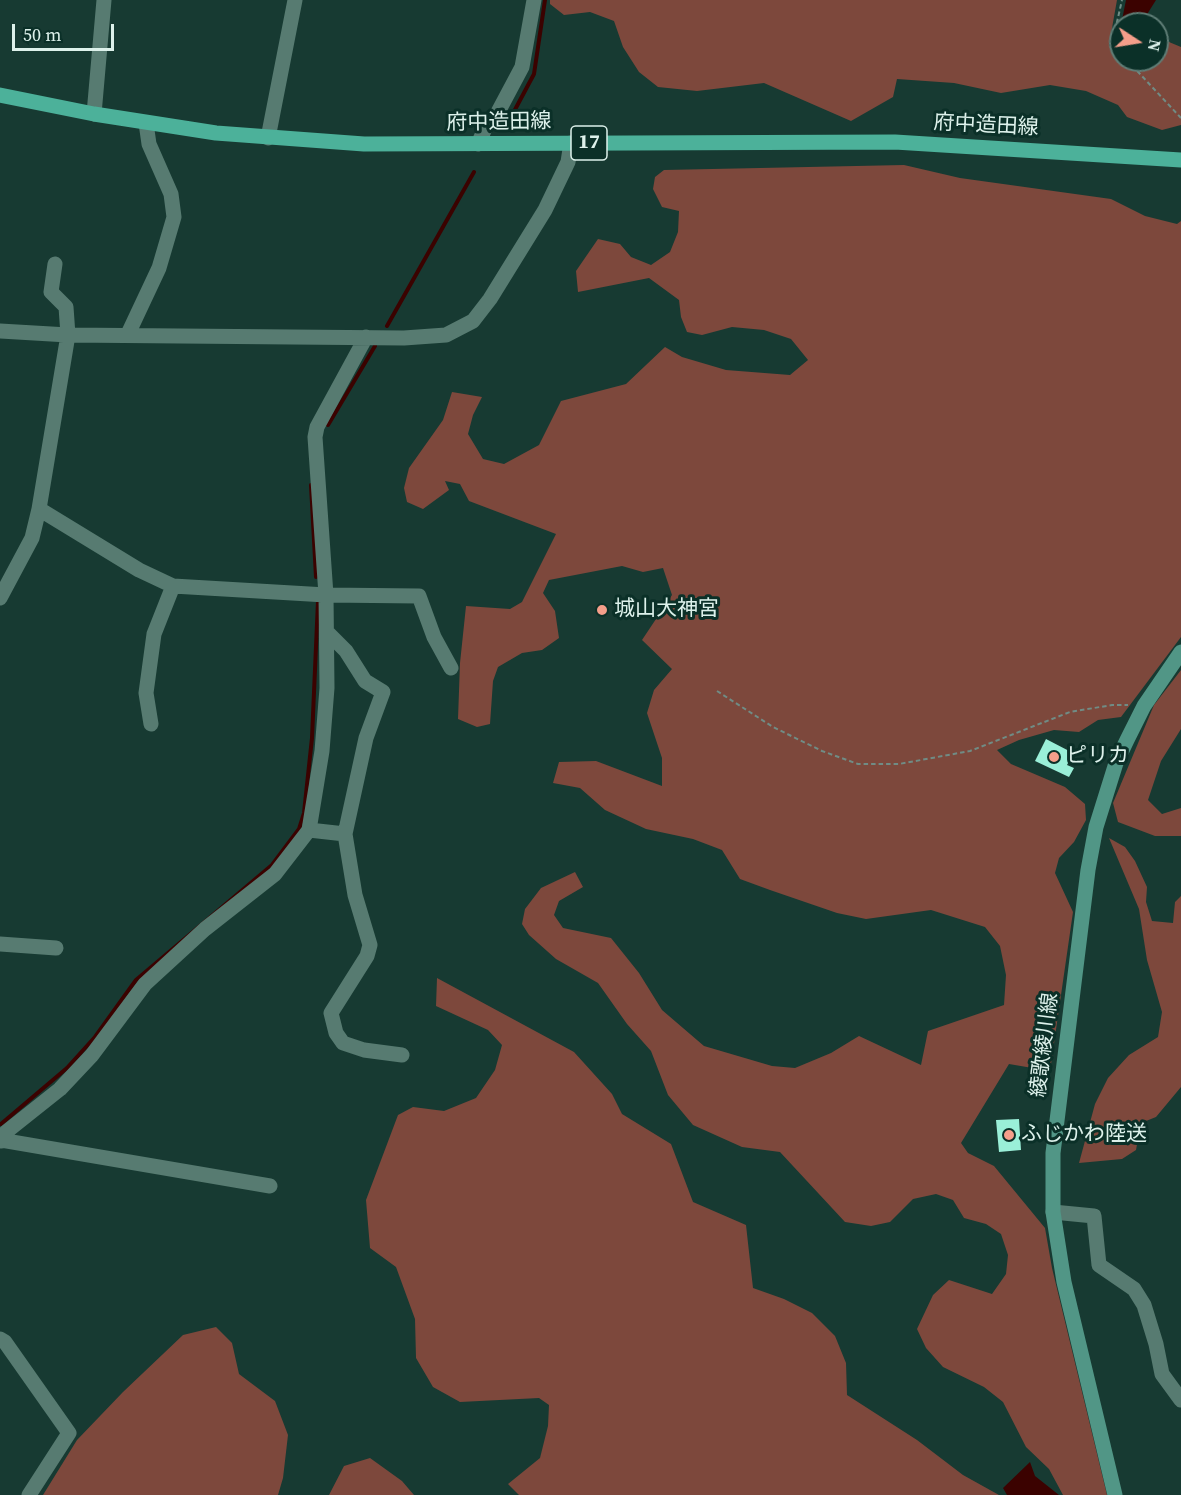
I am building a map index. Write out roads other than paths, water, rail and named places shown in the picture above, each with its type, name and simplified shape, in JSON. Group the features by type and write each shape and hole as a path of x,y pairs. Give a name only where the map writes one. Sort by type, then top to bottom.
{"main road":[{"name":"府中造田線","path":"0,95 146,123 268,138 364,144 885,142 1181,160"},
{"name":"綾歌綾川線","path":"1116,1495 1064,1282 1053,1212 1056,1123 1088,870 1106,793 1116,763 1144,706 1181,652"}],"street":[{"path":"94,114 104,0"},
{"path":"268,138 295,0"},
{"path":"478,144 488,122 497,114 522,67 534,0"},
{"path":"128,334 159,268 174,217 171,194 149,144 146,123"},
{"path":"0,331 68,335 437,337 473,321 490,299 545,210 568,162 572,143"},
{"path":"0,598 32,538 39,509 68,335 66,307 51,292 55,264"},
{"path":"270,1186 1,1141 6,1132 60,1089 92,1055 145,984 205,929 274,874 309,830 322,740 328,633 315,437 317,427 366,337"},
{"path":"39,509 139,570 173,586 326,595 419,596 434,637 451,668"},
{"path":"151,724 146,693 154,634 173,586"},
{"path":"328,633 346,651 365,681 384,693 366,738 345,834 355,895 370,945 367,956 331,1013 343,1043 364,1050 402,1055"},
{"path":"309,830 345,834"},
{"path":"0,944 56,948"},
{"path":"1053,1212 1094,1216 1099,1264 1134,1289 1144,1305 1162,1374 1181,1400"},
{"path":"0,1339 5,1342 69,1433 29,1495"}],"waterway":[{"path":"510,119 534,74 545,0"},
{"path":"387,326 474,172"},
{"path":"328,425 375,346"},
{"path":"311,485 316,577"},
{"path":"1,1124 67,1068 95,1037 136,980 272,865 299,829 304,813 312,738 318,601"}],"place":[{"name":"城山大神宮","path":"602,610"},
{"name":"ピリカ","path":"1054,757"},
{"name":"ふじかわ陸送","path":"1009,1135"}]}
